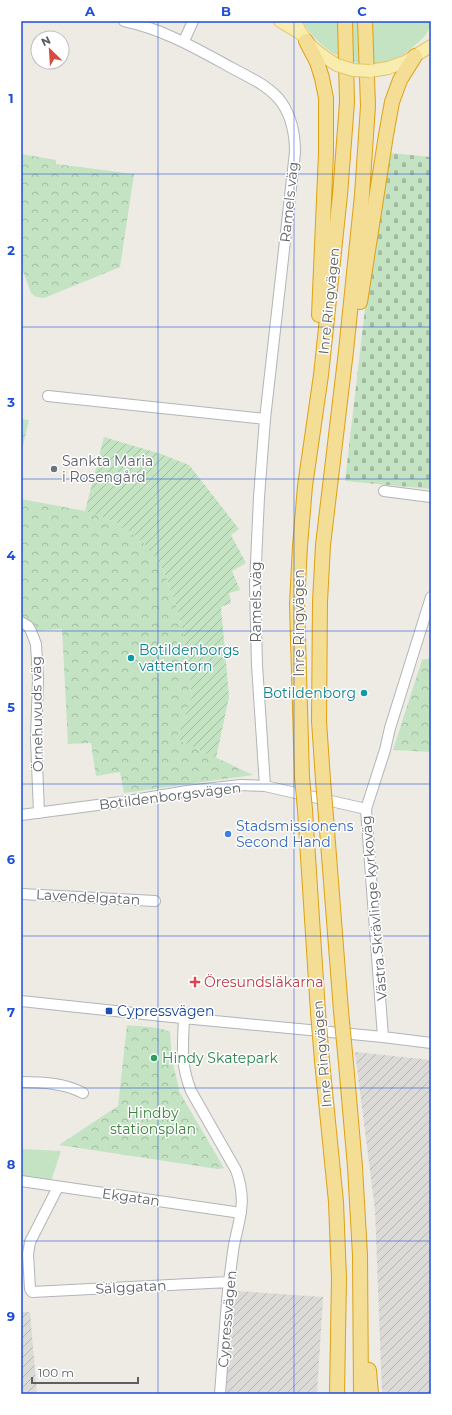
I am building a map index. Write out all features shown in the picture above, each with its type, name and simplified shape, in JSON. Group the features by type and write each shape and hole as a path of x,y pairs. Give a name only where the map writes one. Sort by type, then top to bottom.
{"highway":[{"name":"Inre Ringvägen","path":"337,1394 339,1278 334,1174 322,1061 304,810 297,604 305,486 321,375 340,195 347,102 345,21"},
{"name":"Inre Ringvägen","path":"361,1394 360,1255 355,1167 341,1011 319,721 320,602 323,545 346,351 362,195 368,106 365,21"},
{"path":"303,37 317,62 326,98 326,138 318,336 321,375"},
{"path":"346,351 359,306 392,102 400,80 422,51"},
{"path":"360,1255 371,1394"},
{"path":"328,1394 339,1278"}],"main road":[{"path":"280,21 303,37 320,55 337,65 353,70 370,71 388,68 422,51 431,39"},
{"path":"295,21 303,37"}],"street":[{"name":"Ramels väg","path":"124,21 148,28 184,42 258,81 272,92 288,112 295,136 295,152 265,419 254,585 257,664 266,786"},
{"path":"184,42 186,21"},
{"path":"184,42 193,21"},
{"path":"48,396 265,419"},
{"path":"384,491 431,497"},
{"name":"Västra Skrävlinge kyrkoväg","path":"384,1037 366,809 431,597"},
{"name":"Örnehuvuds väg","path":"21,622 28,626 31,630 36,644 38,679 36,739 39,813"},
{"name":"Botildenborgsvägen","path":"21,815 128,801 187,791 242,785 266,786 366,809"},
{"name":"Lavendelgatan","path":"21,894 155,901"},
{"path":"21,1001 431,1043"},
{"name":"Cypressvägen","path":"184,1018 182,1060 186,1078 191,1091 236,1170 240,1181 242,1194 241,1213 234,1244 229,1282 220,1394"},
{"path":"21,1082 40,1082 73,1088 83,1093"},
{"name":"Ekgatan","path":"21,1181 241,1213"},
{"name":"Sälggatan","path":"58,1187 30,1242 28,1254 29,1282 32,1292 229,1282"}],"shaded area":[{"path":"355,1052 431,1060 431,1394 382,1394 375,1210"},
{"path":"223,1290 323,1297 317,1394 217,1394"},
{"path":"21,1312 30,1312 37,1394 21,1394"}],"green space":[{"path":"303,21 431,21 431,25 426,35 420,41 399,57 388,62 363,64 351,61 328,50 310,32"},
{"path":"391,153 431,157 431,489 345,481 370,266"},
{"path":"21,154 56,160 56,164 134,174 120,267 44,298 36,297 31,293 21,266"},
{"path":"21,419 29,420 21,454"},
{"path":"104,437 161,454 189,465 239,529 231,535 246,563 232,571 240,590 229,593 231,603 221,607 229,697 216,758 177,739 192,695 182,627 163,569 142,541 116,522 85,511"},
{"path":"21,499 85,511 116,522 142,541 163,569 182,627 192,695 177,739 253,775 124,793 120,772 96,776 91,743 68,744 62,629 37,631 21,618"},
{"path":"431,658 431,752 393,750 422,660"},
{"name":"Hindby stationsplan","path":"127,1025 155,1028 170,1032 172,1060 180,1093 224,1168 218,1169 59,1145 118,1106"},
{"path":"21,1149 61,1151 51,1181 21,1176"}],"place":[{"name":"Sankta Maria i Rosengård","path":"54,469"},
{"name":"Botildenborgs vattentorn","path":"131,658"},
{"name":"Botildenborg","path":"364,693"},
{"name":"Stadsmissionens Second Hand","path":"228,834"},
{"name":"Öresundsläkarna","path":"195,982"},
{"name":"Cypressvägen","path":"109,1011"},
{"name":"Hindy Skatepark","path":"154,1058"}]}
